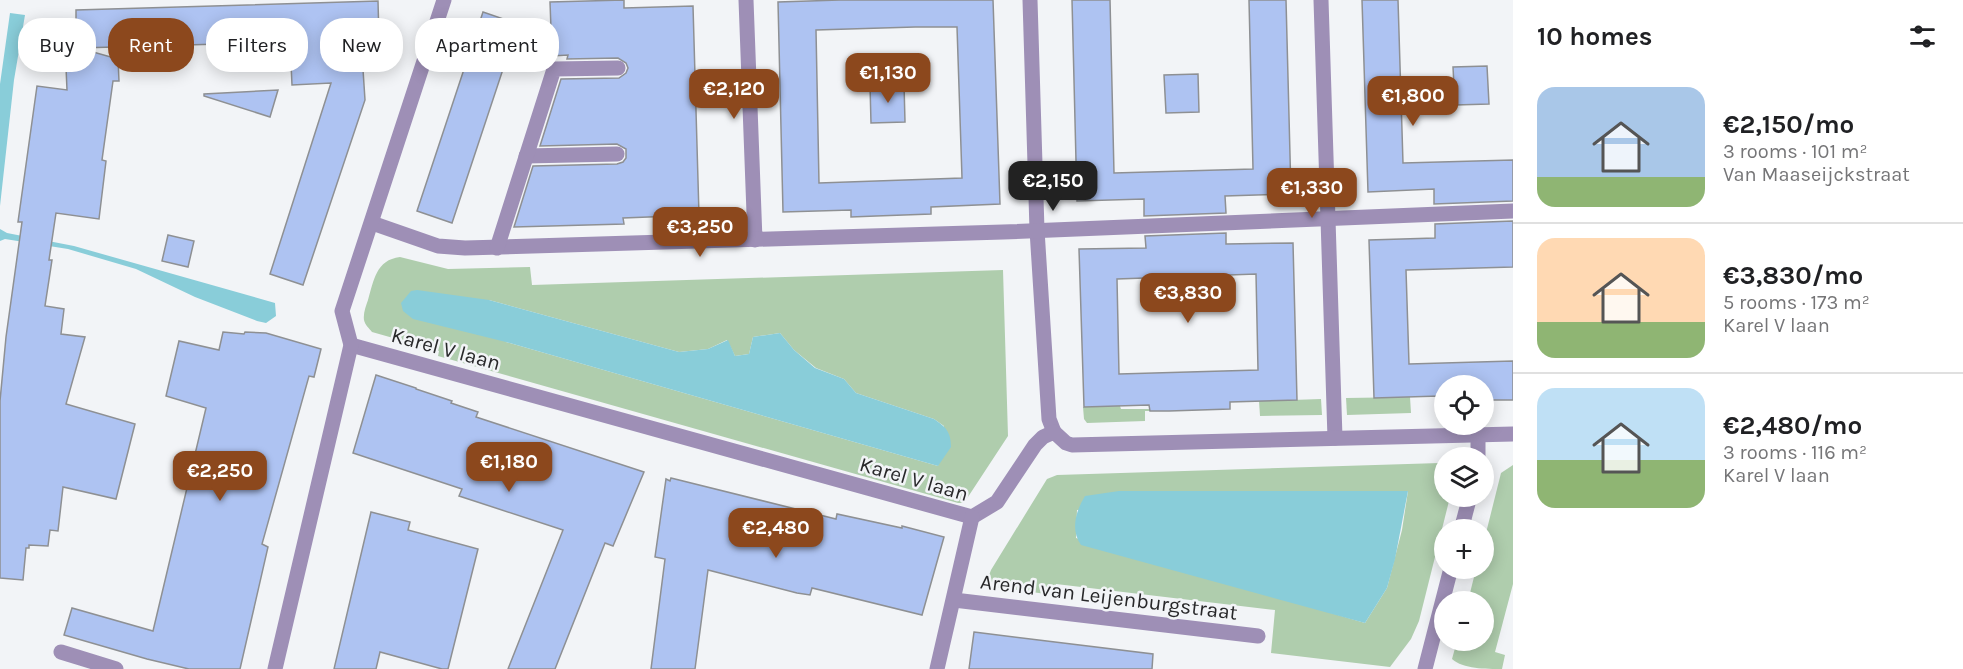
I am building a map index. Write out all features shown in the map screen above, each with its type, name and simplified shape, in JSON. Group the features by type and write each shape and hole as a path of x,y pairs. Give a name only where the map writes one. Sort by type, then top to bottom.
{"street":[{"path":"275,669 351,345 342,311 444,0"},
{"path":"746,0 755,240"},
{"path":"1030,0 1037,230 1048,419 1054,432 1066,443 1072,445 1442,435"},
{"path":"1321,0 1335,438"},
{"path":"496,248 554,69 618,68"},
{"path":"526,156 617,154"},
{"path":"372,223 451,249 1037,230 1513,211"},
{"name":"Karel V laan","path":"351,345 972,517 997,502 1035,445 1043,437 1054,432"},
{"path":"1494,434 1513,434"},
{"path":"937,669 972,517"},
{"path":"1425,669 1448,579"},
{"name":"Arend van Leijenburgstraat","path":"954,600 1258,636"},
{"path":"61,651 82,664 116,669"}],"green space":[{"path":"400,257 448,269 530,267 532,285 1003,270 1008,436 964,503 958,503 438,356 439,351 372,332 365,323 364,312 374,278 381,267 392,259","holes":["489,300 679,352 708,349 727,340 735,356 749,354 753,337 780,333 794,350 816,368 844,379 856,393 934,419 944,426 938,466 506,342"]},
{"path":"1410,397 1411,413 1347,415 1346,398"},
{"path":"1321,399 1322,415 1260,416 1259,401"},
{"path":"1120,406 1121,409 1150,409 1150,411 1145,411 1145,421 1087,423 1084,419 1083,407"},
{"path":"1434,463 1434,507 1448,507 1444,519 1434,519 1434,561 1419,621 1411,639 1390,667 1271,653 1275,610 1056,584 1054,595 985,586 991,570 1047,479 1057,475","holes":["1408,491 1402,530 1387,588 1365,623 1076,538 1077,510"]},
{"path":"1513,465 1513,584 1495,652 1505,655 1502,669 1468,667 1452,659 1454,651 1494,651 1494,591 1470,591 1474,579 1494,579 1494,519 1490,519 1501,473"}],"water":[{"path":"10,13 25,15 24,18 18,18 18,56 0,206 0,84"},
{"path":"0,229 7,233 74,246 275,303 276,316 266,323 257,321 195,297 136,269 68,249 5,239 0,241"},
{"path":"411,291 489,300 679,352 708,349 728,340 735,356 749,354 753,337 780,333 794,350 815,368 844,379 856,393 934,419 947,430 951,447 938,466 506,342 413,319 403,311 401,303"},
{"path":"1119,491 1408,491 1387,588 1365,623 1081,545 1076,533 1075,520 1085,496"}],"building":[{"path":"624,0 624,8 693,6 699,215 623,218 624,224 514,227 533,166 617,164 626,158 626,149 617,144 540,146 561,79 619,78 626,73 628,68 626,63 618,58 567,59 568,55 559,56 559,18 551,18 550,2"},
{"path":"993,0 1000,204 931,207 931,214 851,217 851,210 783,212 778,2","holes":["957,27 962,178 819,183 816,30"]},
{"path":"1072,0 1110,0 1114,173 1253,169 1249,0 1286,0 1291,194 1225,196 1226,213 1144,216 1144,199 1077,201"},
{"path":"1362,0 1398,0 1403,163 1513,160 1513,201 1434,204 1434,189 1368,192"},
{"path":"378,1 378,18 320,18 320,72 363,72 365,100 303,285 270,274 331,83 292,85 291,72 308,72 308,18 206,18 206,44 194,45 194,18 108,18 108,47 96,48 96,18 76,18 76,10"},
{"path":"483,12 500,18 481,18"},
{"path":"96,53 108,56 108,72 119,72 119,81 113,81 102,160 106,161 99,219 56,213 45,306 64,309 61,334 85,337 66,404 135,424 116,499 63,487 58,531 50,530 48,546 29,545 29,548 26,548 23,580 0,578 0,401 6,337 22,222 18,222 37,86 67,90 66,72 96,72"},
{"path":"1487,66 1489,104 1455,105 1453,67"},
{"path":"463,72 502,72 452,223 417,211"},
{"path":"1198,74 1199,112 1166,113 1164,75"},
{"path":"904,84 905,122 871,123 870,85"},
{"path":"278,90 270,117 204,96 204,94"},
{"path":"1513,221 1513,267 1406,270 1409,364 1513,361 1513,400 1494,400 1494,375 1434,375 1434,396 1374,398 1369,240 1435,238 1435,224"},
{"path":"1226,233 1226,244 1293,243 1297,400 1230,402 1230,409 1150,411 1149,405 1084,407 1079,249 1146,248 1145,236","holes":["1256,274 1258,370 1119,374 1117,279"]},
{"path":"168,235 194,241 188,267 162,261"},
{"path":"223,332 266,333 321,349 314,377 309,376 262,544 268,547 240,669 189,669 64,635 72,608 153,631 206,408 166,396 179,341 219,350"},
{"path":"376,375 452,401 451,403 478,412 476,417 644,472 613,546 605,543 555,669 508,669 563,530 459,496 462,489 353,453"},
{"path":"671,478 836,519 837,514 902,528 902,526 944,537 922,615 812,588 810,595 797,593 708,570 695,669 651,669 665,559 655,557 666,479 670,481"},
{"path":"371,512 410,522 408,530 478,549 448,669 380,652 376,669 334,669"},
{"path":"974,632 1153,654 1152,669 969,669"}]}
